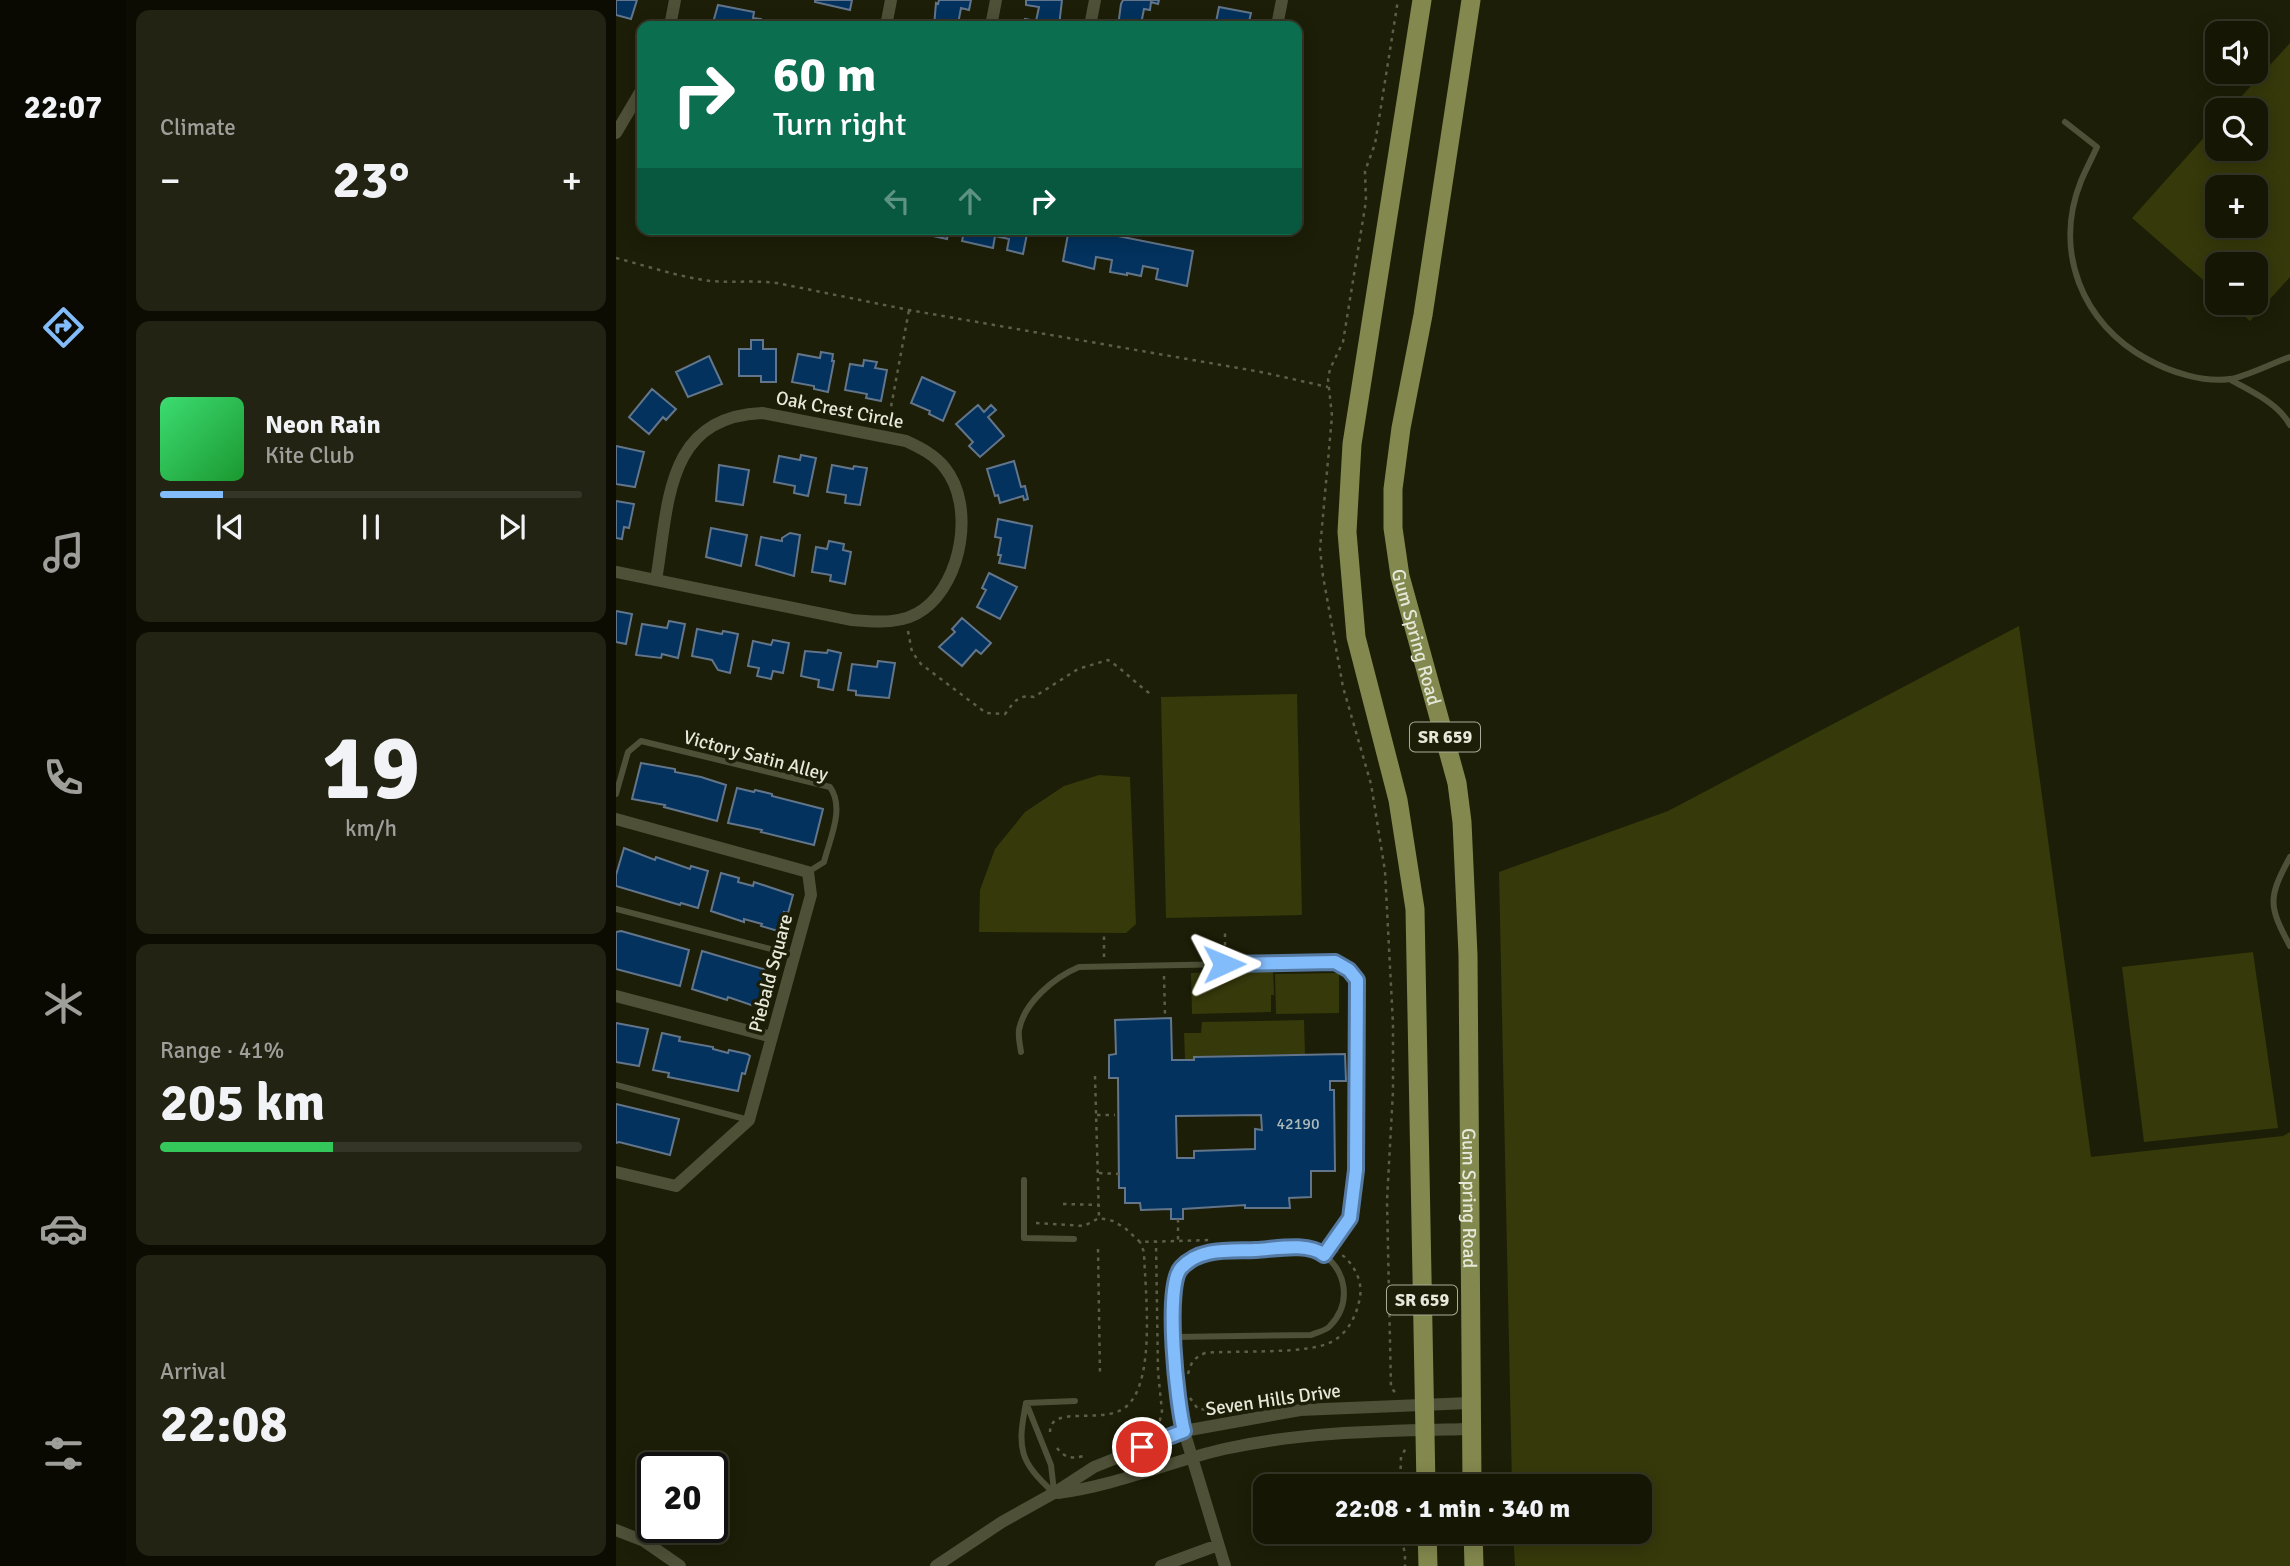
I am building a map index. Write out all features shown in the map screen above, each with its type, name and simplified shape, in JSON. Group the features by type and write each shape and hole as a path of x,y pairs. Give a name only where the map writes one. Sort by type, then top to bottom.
{"main road":[{"name":"SR 659","path":"1422,0 1352,443 1347,532 1356,638 1398,800 1415,909 1426,1474"},
{"name":"Gum Spring Road","path":"1471,0 1423,315 1401,428 1393,489 1393,528 1400,576 1457,783 1462,822 1468,955 1472,1474"},
{"path":"1427,1544 1428,1566"},
{"path":"1473,1544 1474,1566"}],"street":[{"path":"671,21 675,0"},
{"path":"887,21 891,0"},
{"path":"992,21 996,0"},
{"path":"1091,21 1095,0"},
{"path":"1278,21 1282,0"},
{"path":"616,132 637,101"},
{"name":"Oak Crest Circle","path":"616,572 852,620 880,623 905,618 923,610 943,590 952,572 961,535 962,511 946,470 928,451 906,441 762,413 744,414 719,422 696,437 680,460 674,478 656,580"},
{"path":"616,819 808,872"},
{"name":"Piebald Square","path":"749,1120 811,895 808,872"},
{"path":"616,996 772,1037"},
{"path":"616,1172 676,1186 749,1120"},
{"name":"Seven Hills Drive","path":"936,1566 1002,1522 1094,1467 1184,1431 1300,1410 1470,1403"},
{"name":"Seven Hills Drive","path":"1054,1493 1090,1489 1192,1457 1260,1442 1344,1432 1470,1429"},
{"path":"1184,1431 1226,1566"},
{"path":"616,1530 644,1541 680,1566"},
{"path":"1161,1566 1218,1545"}],"lane":[{"path":"2065,122 2097,147 2080,183 2071,221 2071,258 2081,291 2100,323 2128,349 2164,368 2231,380 2268,401 2290,425"},
{"path":"2231,380 2290,357"},
{"path":"2285,417 2290,408"},
{"name":"Victory Satin Alley","path":"616,794 628,752 641,741 830,786 836,795 837,807 824,862 808,872"},
{"path":"2290,857 2276,882 2272,902 2278,924 2290,946"},
{"path":"616,909 795,956"},
{"path":"1021,1052 1019,1031 1025,1014 1061,975 1079,967 1335,962 1349,970 1357,980 1355,1179 1350,1218 1324,1255"},
{"path":"616,1085 749,1120"},
{"path":"1024,1180 1024,1238 1074,1239"},
{"path":"1174,1337 1311,1335 1329,1328 1340,1312 1345,1293 1343,1277 1332,1261 1318,1251 1289,1249 1209,1252 1192,1258 1179,1270 1172,1289 1174,1337 1179,1414 1184,1431"},
{"path":"1026,1403 1074,1401"},
{"path":"1026,1403 1051,1465 1054,1493"},
{"path":"1026,1403 1020,1433 1023,1452 1031,1472 1054,1493"}],"path":[{"path":"616,258 714,281 757,280 777,283 909,310 1261,372 1328,387"},
{"path":"885,435 909,310"},
{"path":"905,618 912,652 921,664 986,713 1004,713 1017,698 1024,695 1034,697 1078,669 1108,660 1152,695"},
{"path":"1224,964 1225,929"},
{"path":"1103,967 1104,933"},
{"path":"1164,965 1165,1015"},
{"path":"1095,1076 1100,1218"},
{"path":"1097,1115 1115,1115"},
{"path":"1099,1173 1119,1174"},
{"path":"1063,1204 1099,1205"},
{"path":"1036,1223 1084,1226 1100,1218 1113,1221 1140,1242 1144,1252 1146,1365 1137,1393 1128,1405 1115,1414 1055,1419 1050,1425 1050,1437"},
{"path":"1178,1219 1178,1241"},
{"path":"1140,1242 1156,1242 1158,1372 1162,1411 1160,1420 1140,1432"},
{"path":"1098,1249 1100,1375"},
{"path":"1056,1446 1063,1456 1085,1456"},
{"path":"1403,1544 1405,1566"}],"green space":[{"path":"2290,43 2290,277 2268,301 2268,252 2205,252 2205,282 2132,218 2205,136 2205,161 2268,161 2268,98 2240,98 2253,84 2268,84 2268,67"},
{"path":"2243,315 2255,315 2250,321"},
{"path":"2019,626 2091,1157 2283,1136 2290,1132 2290,1566 1515,1566 1514,1544 1652,1544 1652,1474 1512,1474 1499,872 1668,811"},
{"path":"1297,694 1302,915 1166,918 1161,697"},
{"path":"1099,775 1130,777 1136,924 1126,933 979,932 980,890 995,849 1025,812 1064,786"},
{"path":"2253,952 2278,1128 2144,1142 2122,967"},
{"path":"1273,970 1274,995 1271,995 1271,1012 1192,1014 1191,973"},
{"path":"1339,973 1339,1013 1276,1014 1275,974"},
{"path":"1304,1020 1305,1054 1194,1056 1193,1059 1185,1059 1184,1033 1201,1033 1202,1022"}],"building":[{"path":"616,0 637,0 631,19 616,15"},
{"path":"815,0 852,0 850,10"},
{"path":"939,0 971,0 969,10 961,8 959,21 934,21 936,3 938,4"},
{"path":"1026,0 1062,0 1060,21 1036,21 1039,7 1026,5"},
{"path":"1123,0 1159,0 1158,4 1151,2 1150,10 1144,9 1142,21 1119,21"},
{"path":"718,5 754,12 753,18 761,19 761,21 713,21"},
{"path":"1219,7 1251,13 1249,21 1216,21"},
{"path":"929,235 948,235 947,239"},
{"path":"963,235 1027,235 1023,254 1007,250 1009,239 995,236 993,248 962,241"},
{"path":"1068,235 1113,235 1193,251 1187,286 1156,279 1158,269 1143,266 1141,276 1127,275 1110,272 1112,260 1096,257 1094,269 1063,261"},
{"path":"751,340 763,340 763,349 776,349 776,382 761,382 761,376 739,376 739,349 751,349"},
{"path":"821,352 833,354 828,392 792,382 798,354 820,358"},
{"path":"709,356 722,384 688,397 676,372"},
{"path":"864,360 877,362 875,368 887,370 881,401 866,398 867,394 845,390 850,364 863,366"},
{"path":"922,377 955,392 943,421 929,414 930,411 911,403"},
{"path":"652,389 676,409 666,420 663,417 649,434 629,417"},
{"path":"978,405 984,412 991,405 996,410 988,417 1004,436 980,457 969,446 973,442 956,424"},
{"path":"616,446 644,452 635,487 616,484"},
{"path":"801,455 816,458 808,496 794,493 795,486 774,482 779,456 800,460"},
{"path":"1014,461 1021,487 1025,486 1028,499 1024,500 1023,496 1000,503 998,495 995,496 987,469"},
{"path":"719,465 749,470 743,505 716,501"},
{"path":"832,465 853,469 854,466 867,468 860,505 845,503 846,495 827,492"},
{"path":"616,501 634,504 629,528 624,527 622,539 616,538"},
{"path":"998,519 1032,526 1025,568 999,563 1001,538 995,537"},
{"path":"711,528 747,535 741,566 706,557"},
{"path":"790,533 800,535 794,576 756,565 761,537 782,541 782,538"},
{"path":"829,541 844,544 843,550 851,552 845,584 830,581 831,575 812,572 816,547 827,549"},
{"path":"989,573 1017,587 1000,619 977,607 986,590 982,588"},
{"path":"616,611 632,614 626,644 616,642"},
{"path":"962,618 991,643 981,654 976,650 962,666 939,647 955,632 952,629"},
{"path":"669,621 685,624 678,658 662,654 661,658 636,655 642,624 667,628"},
{"path":"697,629 738,634 730,673 718,670 712,660 692,656"},
{"path":"773,640 789,643 783,673 773,671 771,679 757,676 759,668 748,666 753,641 771,645"},
{"path":"828,650 841,653 833,690 818,687 819,680 801,676 805,651 827,653"},
{"path":"878,661 895,663 889,698 856,695 856,691 848,690 852,664 877,667"},
{"path":"641,763 675,769 675,772 726,785 717,821 664,807 665,805 632,799"},
{"path":"737,788 772,794 823,809 814,845 728,823"},
{"path":"624,848 655,860 656,857 690,869 691,866 708,871 698,908 616,886 616,875"},
{"path":"721,873 739,878 738,882 753,886 754,882 793,895 788,913 784,912 778,931 761,926 762,924 744,919 744,922 711,911"},
{"path":"621,931 689,950 680,986 616,969 616,932"},
{"path":"702,951 770,971 765,987 769,988 765,1006 761,1005 760,1008 692,989"},
{"path":"1171,1018 1172,1060 1194,1060 1194,1057 1345,1054 1346,1081 1330,1081 1330,1090 1334,1090 1335,1171 1311,1171 1311,1197 1289,1198 1290,1208 1245,1208 1245,1205 1183,1209 1183,1219 1171,1219 1171,1209 1141,1210 1140,1203 1125,1203 1125,1188 1119,1188 1118,1078 1109,1078 1109,1055 1116,1054 1115,1020","holes":["1261,1115 1262,1130 1255,1129 1255,1149 1194,1151 1194,1158 1177,1158 1176,1116"]},
{"path":"616,1023 648,1029 639,1066 616,1062"},
{"path":"662,1033 680,1037 679,1041 750,1056 738,1091 668,1077 669,1073 653,1070"},
{"path":"616,1104 679,1119 670,1155 616,1143"}],"route":[{"path":"1142,1447 1184,1431 1179,1414 1172,1289 1179,1270 1192,1258 1209,1252 1302,1249 1318,1251 1324,1255 1350,1218 1356,1170 1357,980 1349,970 1335,962 1224,964"}]}
